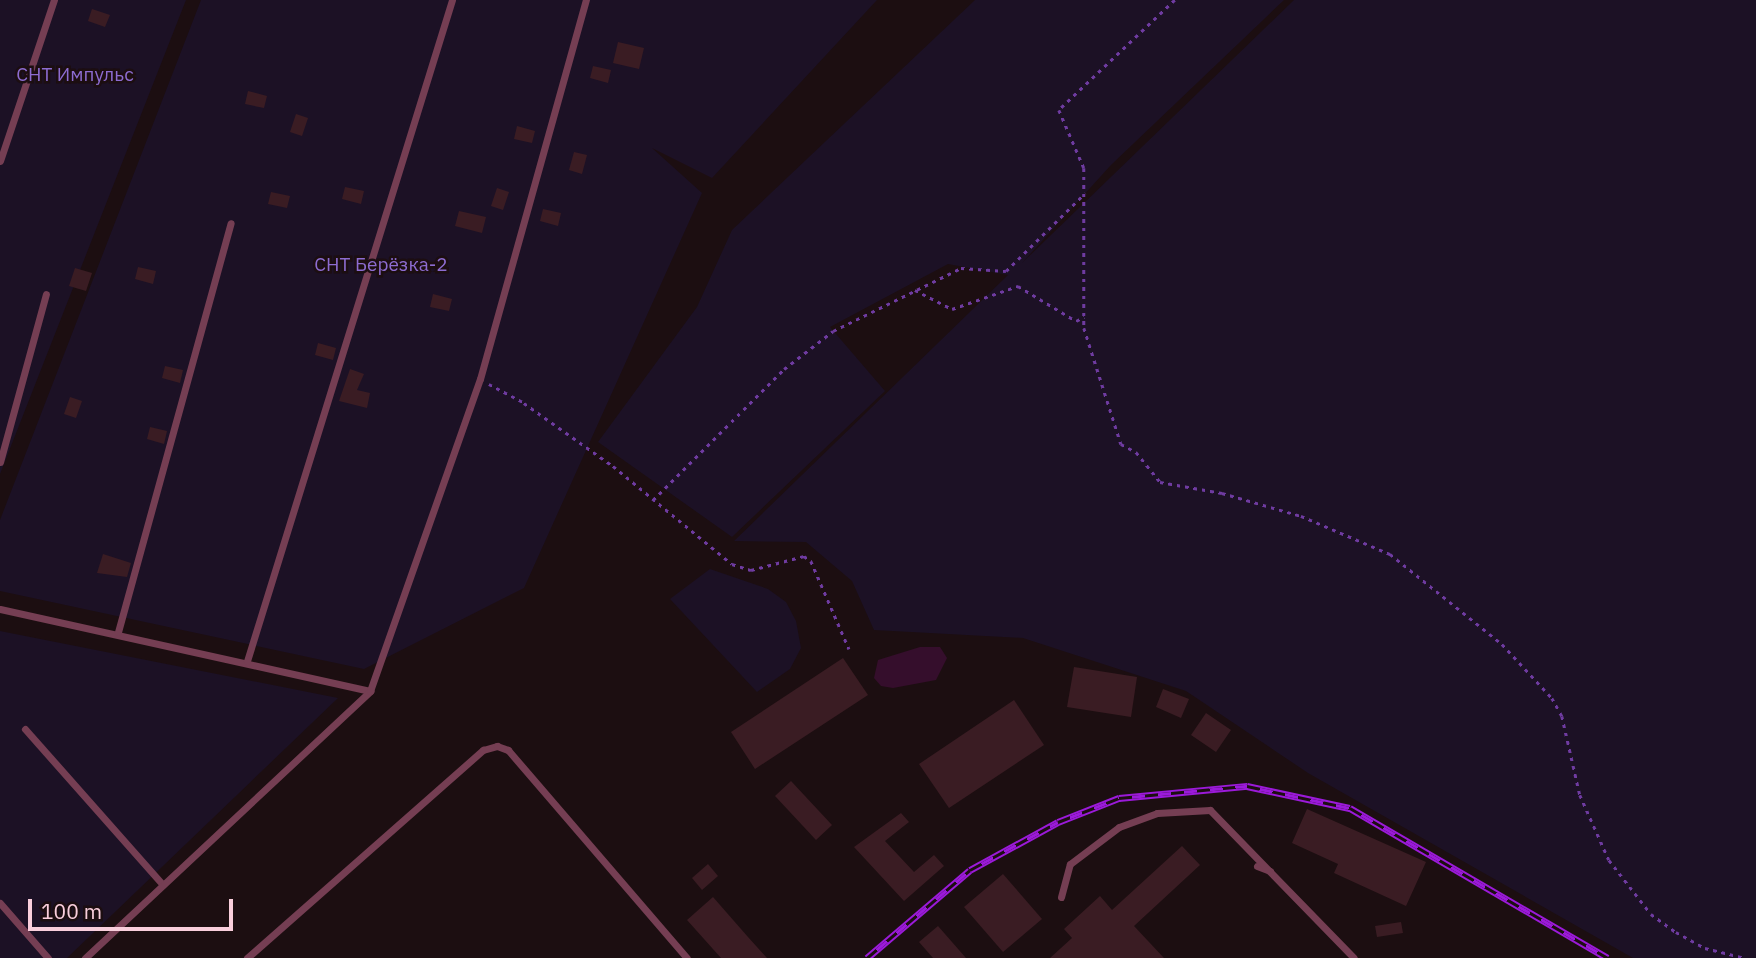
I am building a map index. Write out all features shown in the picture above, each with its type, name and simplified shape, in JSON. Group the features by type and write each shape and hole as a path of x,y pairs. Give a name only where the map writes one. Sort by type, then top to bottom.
{"lane":[{"path":"0,161 54,0"},
{"path":"247,661 452,0"},
{"path":"85,958 370,691 480,379 586,0"},
{"path":"118,632 231,223"},
{"path":"0,462 46,294"},
{"path":"0,609 118,632 370,691"},
{"path":"26,729 163,885"},
{"path":"247,958 483,750 497,746 508,750 687,958"},
{"path":"1061,897 1070,864 1090,846 1119,827 1157,813 1210,810 1354,958"},
{"path":"1257,866 1271,871"},
{"path":"0,903 48,958"}],"path":[{"path":"1175,0 1059,110 1084,168 1084,317 1121,444 1136,452 1160,482 1222,493 1301,516 1390,554 1502,644 1552,698 1562,716 1580,795 1618,871 1651,914 1705,948 1745,958"},
{"path":"653,500 784,369 833,331 961,268 1006,271 1085,193"},
{"path":"915,290 952,309 1018,286 1076,321 1084,317"},
{"path":"480,379 524,403 653,500 732,564 751,570 795,556 811,561 849,649"}],"green space":[{"name":"СНТ Импульс","path":"0,0 186,0 0,474"},
{"name":"СНТ Берёзка-2","path":"201,0 877,0 712,178 652,148 702,193 524,588 364,669 0,591 0,520"},
{"path":"975,0 1284,0 1111,165 1022,263 1294,0 1756,0 1756,958 1633,958 1308,773 1186,691 1023,638 874,630 852,581 806,542 734,541 1008,275 948,264 830,327 885,391 732,537 598,442 697,307 732,230"},
{"path":"710,569 768,589 786,602 796,621 801,648 790,669 757,692 670,599"},
{"path":"0,631 338,698 67,958 0,958"}],"shaded area":[{"path":"920,647 940,647 947,658 936,680 893,688 881,686 874,678 878,660"}],"building":[{"path":"92,9 110,15 105,27 88,21"},
{"path":"618,42 644,48 639,69 613,63"},
{"path":"593,66 611,70 608,83 590,78"},
{"path":"248,91 267,96 264,108 245,104"},
{"path":"296,114 308,118 302,136 290,132"},
{"path":"517,126 535,131 532,143 514,139"},
{"path":"574,152 587,155 582,174 569,170"},
{"path":"345,187 364,191 361,204 342,199"},
{"path":"497,188 509,192 503,210 491,206"},
{"path":"271,192 290,196 287,208 268,204"},
{"path":"543,209 561,213 558,226 540,221"},
{"path":"459,211 486,217 482,233 455,226"},
{"path":"138,267 156,271 153,284 135,279"},
{"path":"75,268 92,273 86,291 69,286"},
{"path":"433,294 452,299 449,311 430,307"},
{"path":"318,343 336,348 333,360 315,355"},
{"path":"165,366 183,370 180,383 162,378"},
{"path":"350,369 364,374 357,390 370,393 367,408 339,401"},
{"path":"70,397 82,401 76,418 64,414"},
{"path":"150,427 167,431 164,444 147,439"},
{"path":"103,554 131,563 127,577 97,573"},
{"path":"843,658 868,695 755,769 731,732"},
{"path":"1074,667 1137,677 1131,717 1067,707"},
{"path":"1163,689 1189,699 1181,718 1156,707"},
{"path":"1014,700 1044,745 949,808 919,764"},
{"path":"1206,713 1231,730 1216,752 1191,735"},
{"path":"791,781 832,825 816,840 775,796"},
{"path":"1307,809 1426,862 1406,906 1334,873 1338,864 1292,843"},
{"path":"901,813 909,822 885,841 914,872 934,855 944,866 904,901 854,847"},
{"path":"1182,846 1200,865 1134,926 1164,958 1050,958 1072,938 1064,929 1100,896 1112,910"},
{"path":"708,864 718,876 702,890 692,878"},
{"path":"1003,874 1042,919 1003,952 964,907"},
{"path":"713,897 767,958 721,958 687,920"},
{"path":"1401,922 1403,933 1377,937 1375,926"},
{"path":"938,926 966,958 933,958 919,942"}],"railway":[{"path":"867,958 970,870 1058,822 1119,798 1247,786 1350,808 1608,958"}]}
